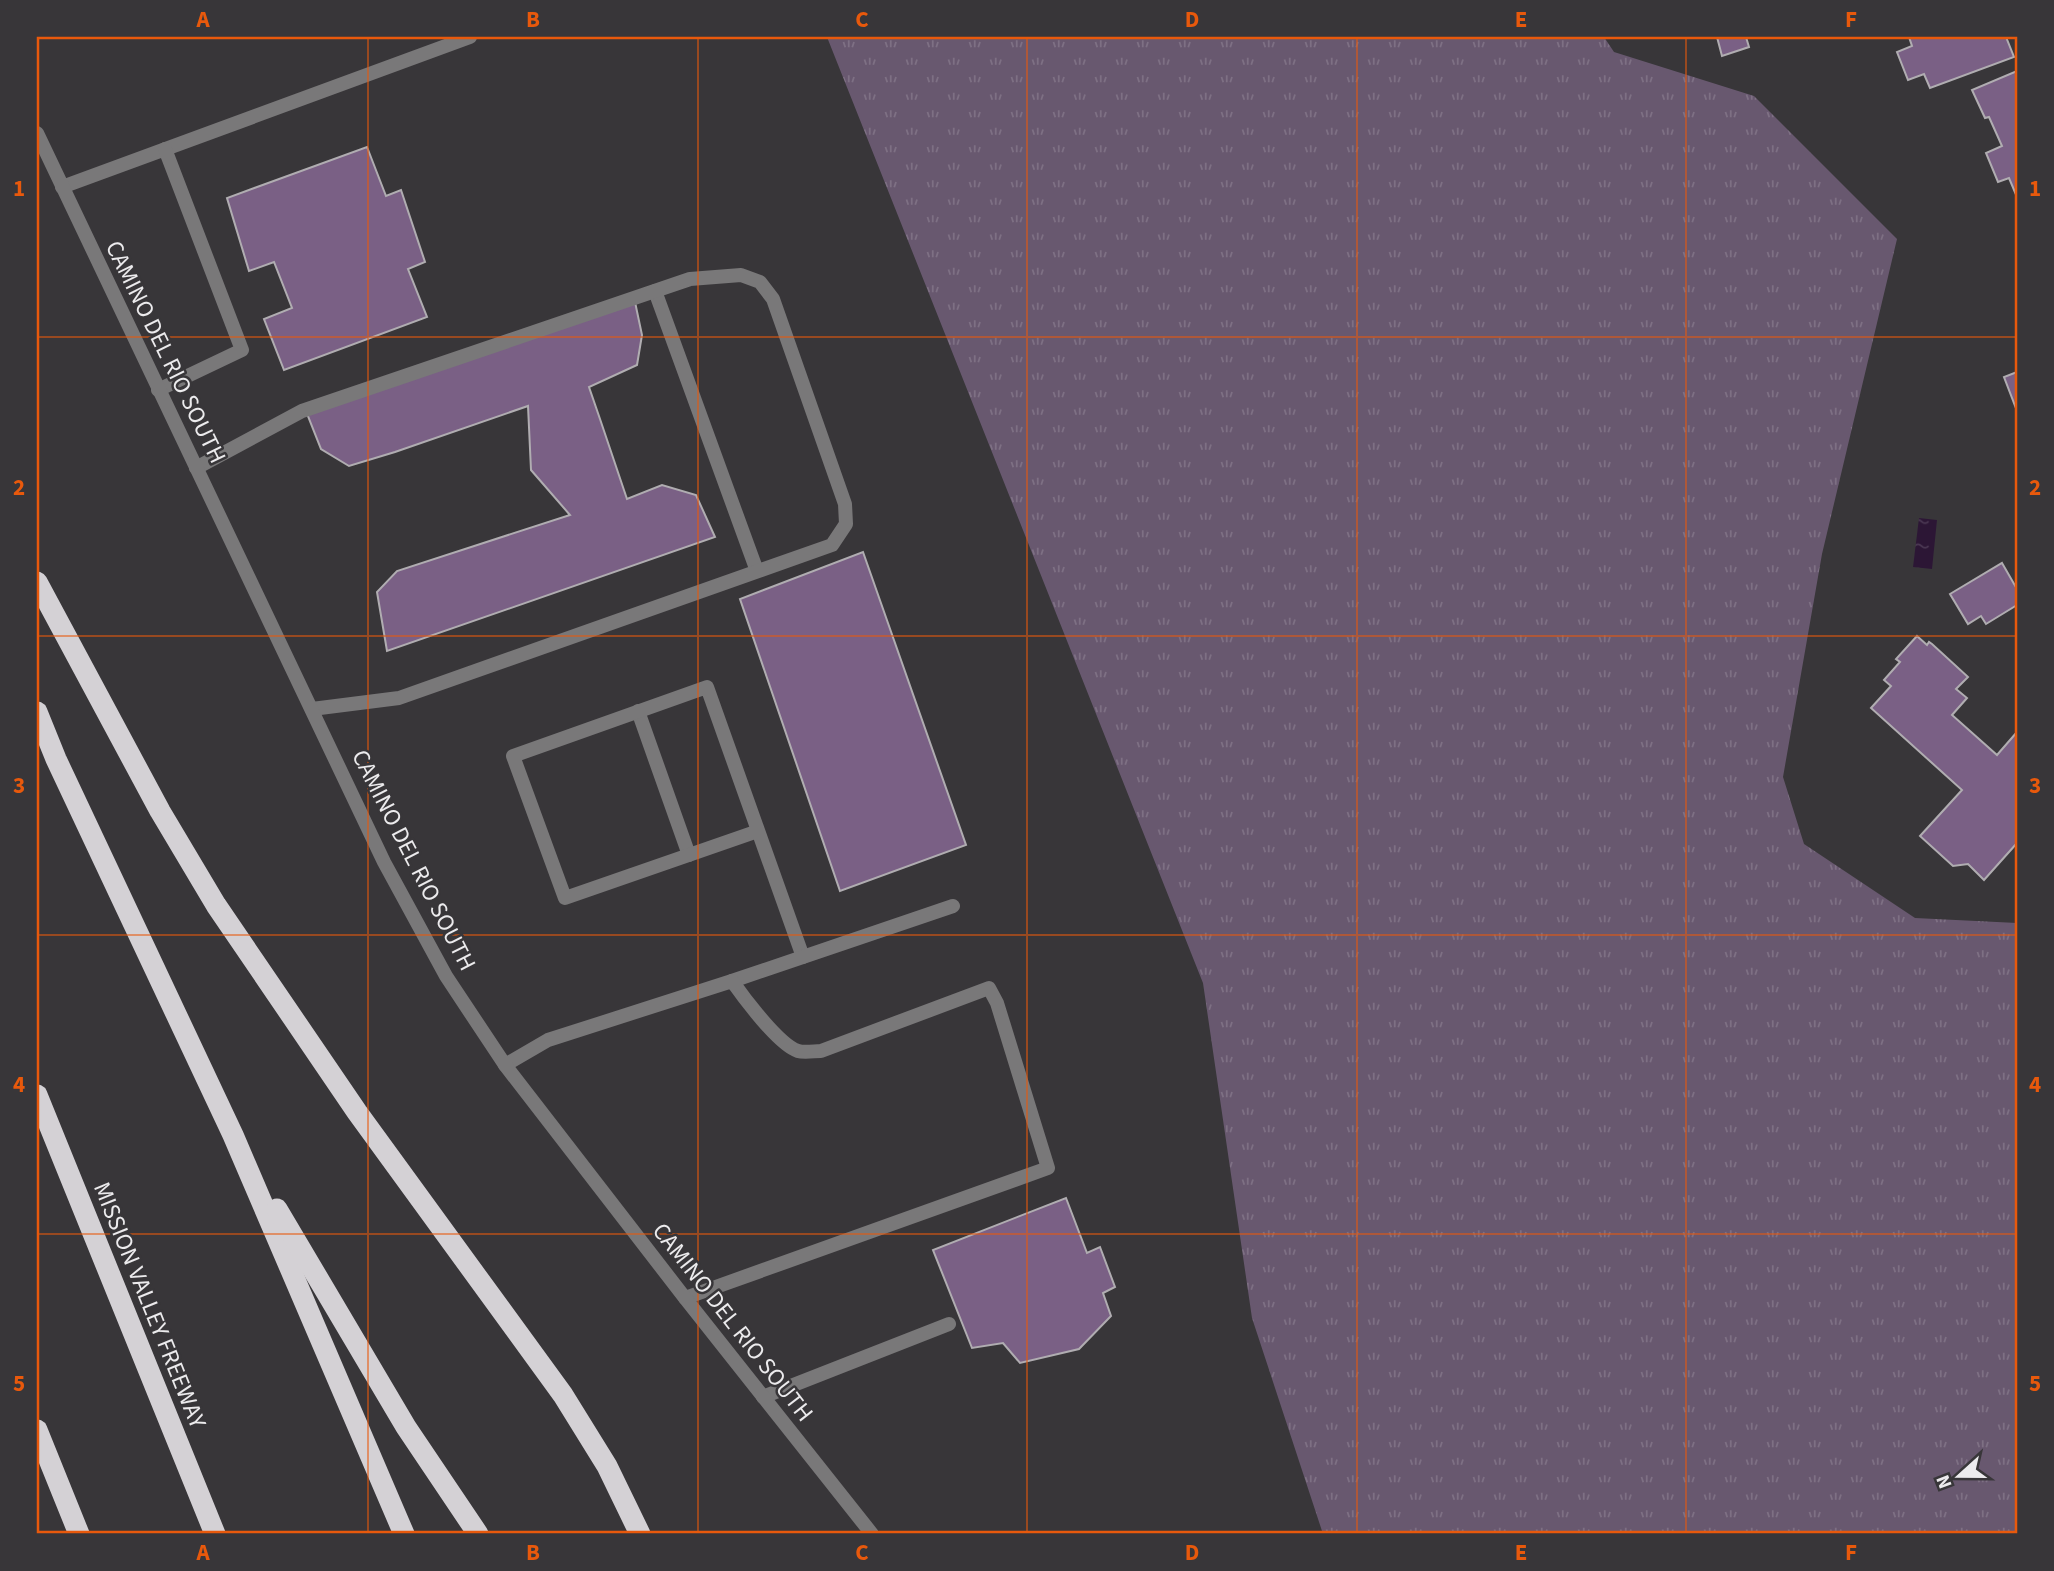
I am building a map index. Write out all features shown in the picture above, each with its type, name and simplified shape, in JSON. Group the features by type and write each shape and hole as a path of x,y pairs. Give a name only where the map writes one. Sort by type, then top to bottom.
{"highway":[{"path":"37,582 160,811 216,905 357,1112 563,1395 607,1466 640,1534"},
{"path":"37,712 56,759 233,1135 404,1534"},
{"name":"MISSION VALLEY FREEWAY","path":"37,1095 215,1534"},
{"path":"233,1135 406,1427 478,1534"},
{"path":"37,1430 79,1534"}],"street":[{"path":"62,187 470,37"},
{"name":"CAMINO DEL RIO SOUTH","path":"37,133 384,862 446,976 505,1065 872,1534"},
{"path":"158,390 242,350 165,149"},
{"path":"196,468 302,411 690,279 711,275 741,275 760,282 773,299 845,504 846,524 832,545 399,698 312,709"},
{"path":"655,291 757,571"},
{"path":"758,831 565,898 513,756 707,687 803,957"},
{"path":"638,711 689,855"},
{"path":"505,1065 548,1040 953,906"},
{"path":"685,1298 1048,1168 998,1003 989,988 821,1051 798,1051 776,1034 752,1009 732,981"},
{"path":"763,1398 949,1324"}],"green space":[{"path":"827,37 1604,37 1614,52 1754,96 1897,239 1822,554 1783,777 1804,844 1915,918 2017,923 2017,1534 1323,1534 1252,1318 1203,983"}],"water":[{"path":"1919,518 1937,520 1932,569 1913,567"}],"building":[{"path":"1717,37 1746,37 1749,47 1722,56"},
{"path":"1909,37 2006,37 2014,57 1930,88 1924,74 1908,80 1897,52 1912,46"},
{"path":"2017,71 2017,197 2009,178 1998,182 1986,153 2002,146 1989,117 1985,118 1972,90"},
{"path":"367,147 386,196 401,190 425,262 408,269 427,317 284,370 264,319 292,308 274,262 249,271 227,198"},
{"path":"635,302 642,335 637,365 589,387 627,499 662,485 696,495 715,537 387,651 377,592 397,571 570,515 531,470 528,406 349,466 321,449 306,411"},
{"path":"2017,372 2017,411 2004,377"},
{"path":"863,552 966,845 840,891 740,599"},
{"path":"2002,563 2017,589 2017,605 1986,624 1981,616 1968,624 1950,594"},
{"path":"1917,636 1927,645 1929,642 1932,644 1968,677 1956,689 1967,698 1952,715 1997,755 2017,732 2017,843 1984,880 1968,864 1953,866 1920,836 1962,790 1871,708 1891,686 1884,680 1900,662 1896,659"},
{"path":"1066,1198 1087,1253 1100,1247 1115,1287 1103,1293 1111,1316 1079,1349 1020,1363 1003,1343 972,1348 933,1250"}]}
